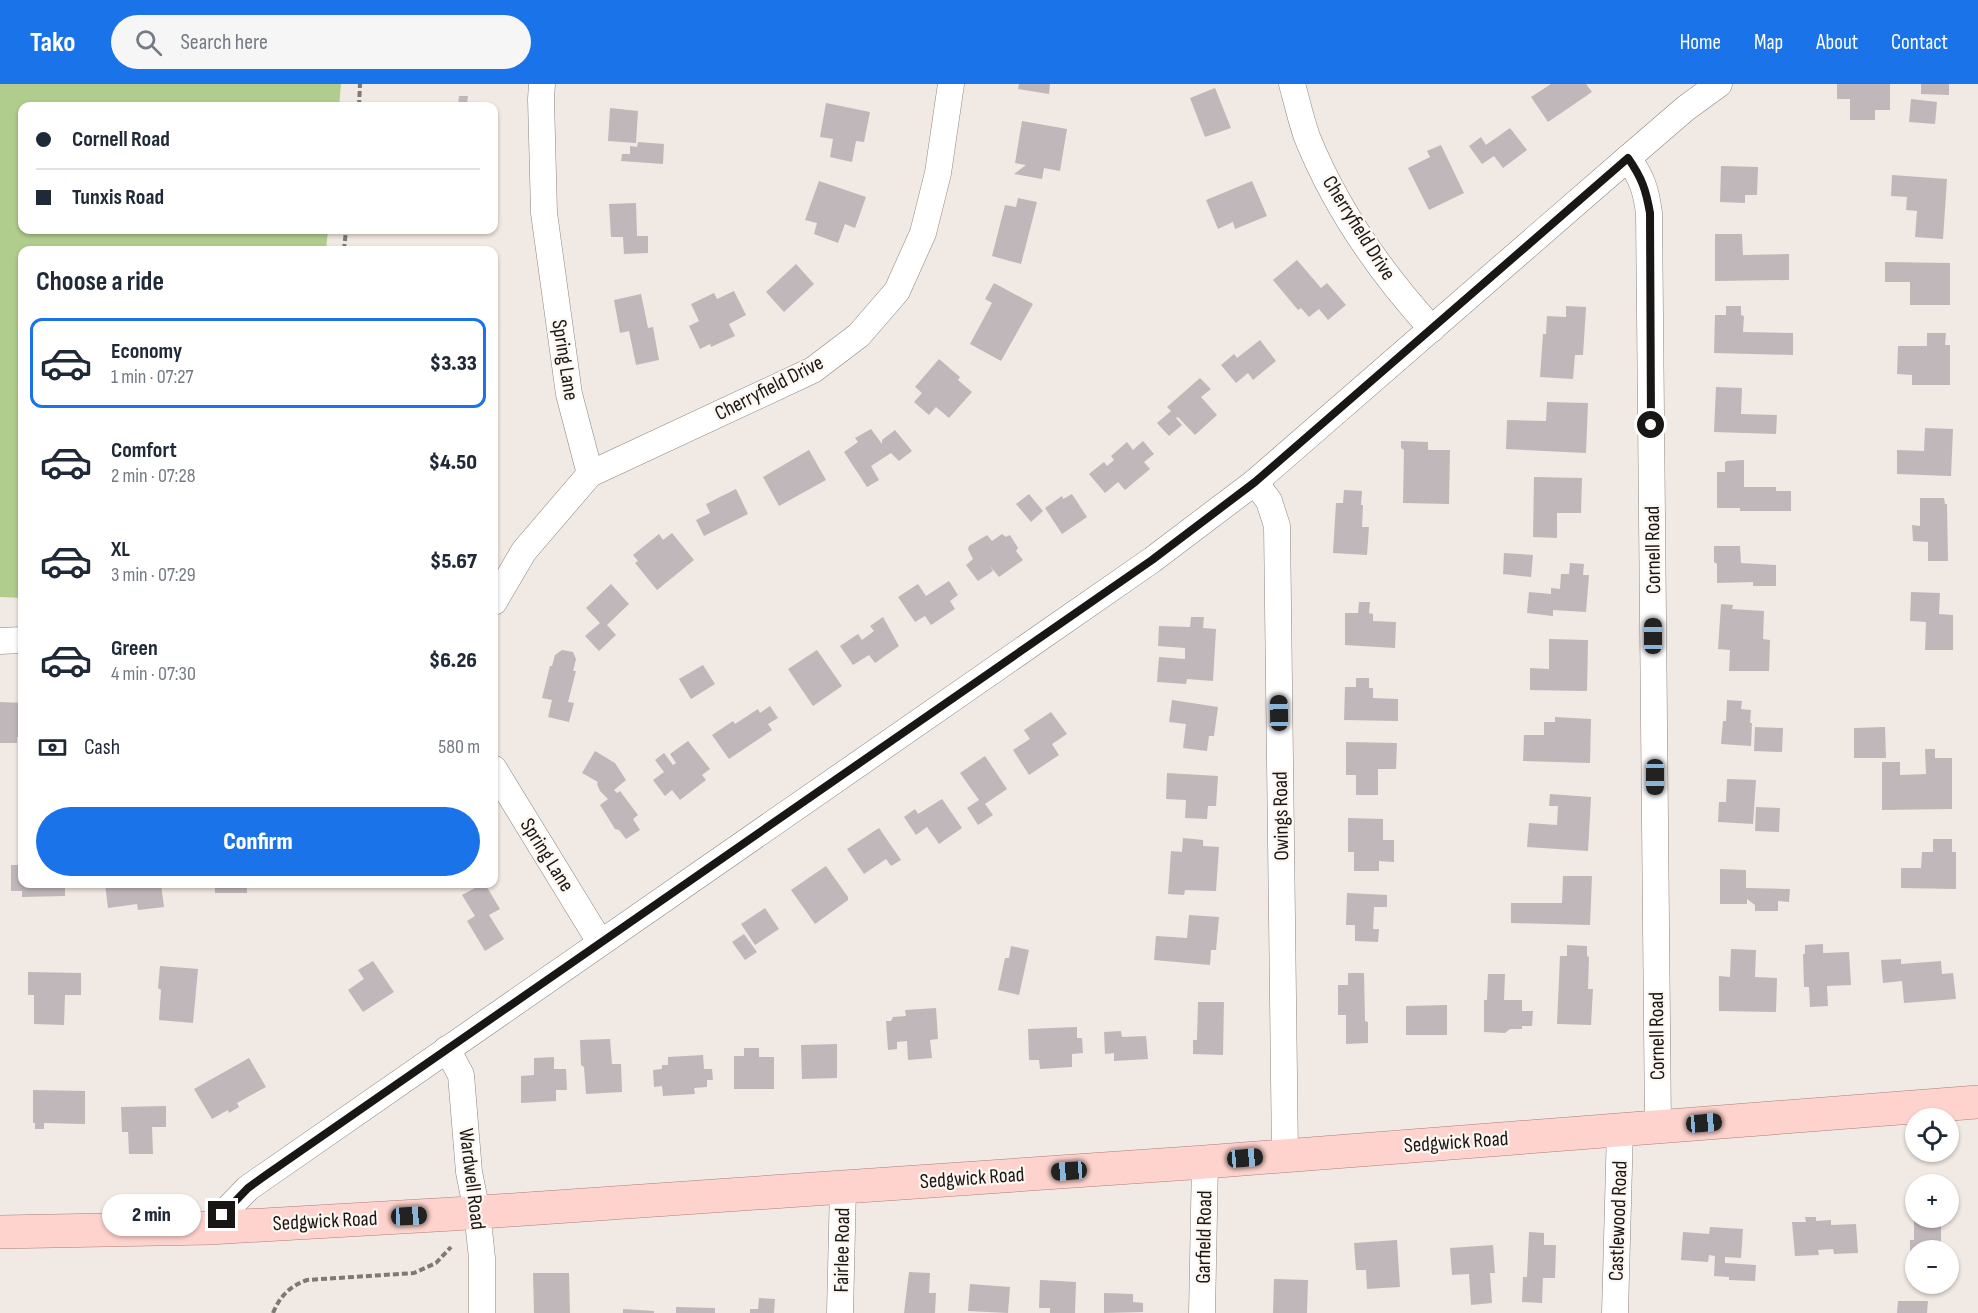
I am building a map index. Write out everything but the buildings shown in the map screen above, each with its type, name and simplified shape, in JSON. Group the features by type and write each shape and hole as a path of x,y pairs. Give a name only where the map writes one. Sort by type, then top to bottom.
{"main road":[{"name":"Sedgwick Road","path":"0,1232 209,1228 477,1212 1205,1162 1978,1102"}],"street":[{"name":"Spring Lane","path":"542,84 544,213 569,394 590,474"},
{"name":"Cherryfield Drive","path":"590,474 813,370 860,335 897,291 923,233 938,172 951,84"},
{"name":"Cherryfield Drive","path":"1292,84 1307,135 1335,197 1378,263 1409,304 1432,329"},
{"path":"209,1228 248,1188 1152,560 1255,482 1686,108 1719,84"},
{"name":"Cornell Road","path":"1628,158 1641,177 1650,213 1658,1127"},
{"path":"498,595 524,551 590,474"},
{"name":"Owings Road","path":"1255,482 1269,501 1277,526 1285,1155"},
{"path":"0,641 18,640"},
{"name":"Spring Lane","path":"498,776 600,942"},
{"name":"Wardwell Road","path":"447,1049 461,1075 469,1172 477,1212 482,1258 482,1313"},
{"name":"Castlewood Road","path":"1615,1313 1620,1129"},
{"name":"Garfield Road","path":"1202,1313 1205,1162"},
{"name":"Fairlee Road","path":"840,1313 843,1187"}],"path":[{"path":"359,102 360,84"},
{"path":"273,1313 283,1294 298,1283 307,1280 414,1273 436,1263 452,1247"}],"green space":[{"path":"0,84 341,84 339,102 18,102 18,234 328,234 326,246 18,246 18,598 0,597"}],"route":[{"path":"222,1215 248,1188 266,1175 1152,560 1255,482 1628,158 1641,177 1650,213 1651,425"}]}
